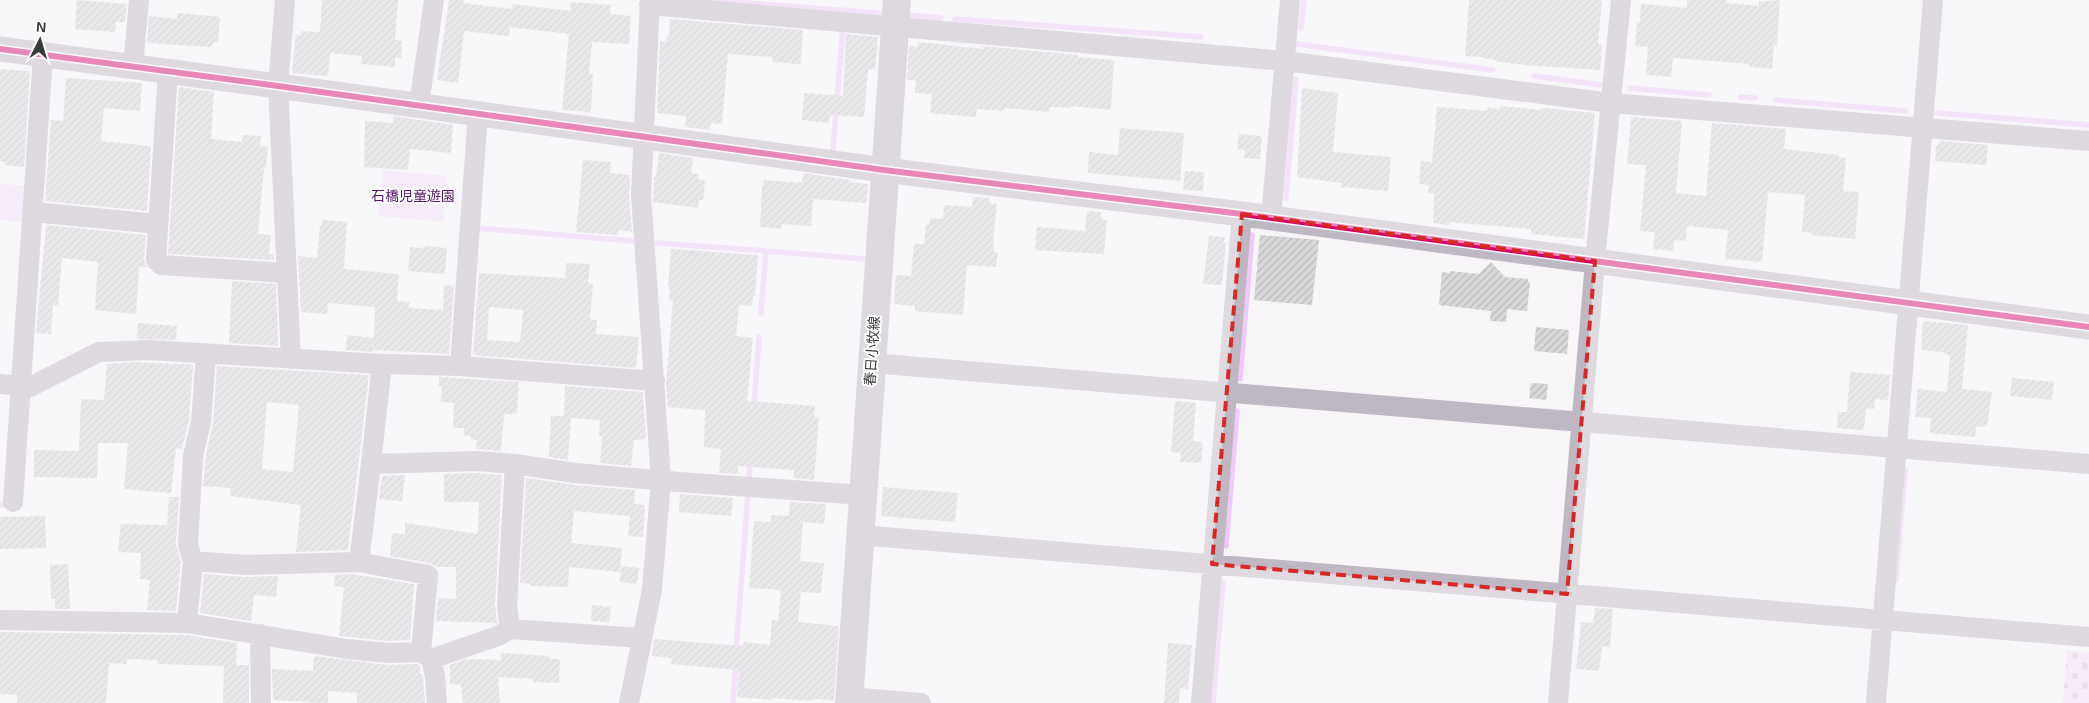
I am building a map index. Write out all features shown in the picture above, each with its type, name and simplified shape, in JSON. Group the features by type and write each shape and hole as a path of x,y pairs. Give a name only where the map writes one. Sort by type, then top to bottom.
{"main road":[{"name":"春日小牧線","path":"849,700 896,13"}],"street":[{"path":"133,67 139,0"},
{"path":"285,0 278,86 291,359"},
{"path":"419,105 434,0"},
{"path":"1271,218 1290,0"},
{"path":"1558,703 1595,261 1621,0"},
{"path":"1876,703 1910,303 1933,0"},
{"path":"629,703 652,590 661,480 641,195 649,3 896,13 1285,60 1611,103 2089,141"},
{"path":"0,49 884,170 1242,214 2089,327"},
{"path":"13,502 43,55"},
{"path":"168,71 156,260 161,266 286,274"},
{"path":"460,366 478,113"},
{"path":"33,212 158,224"},
{"path":"1201,703 1242,214"},
{"path":"0,384 30,386 99,352 150,350 206,355 460,366 655,381"},
{"path":"187,623 192,561 188,545 193,456 202,422 206,355"},
{"path":"871,363 2089,464"},
{"path":"359,562 382,364"},
{"path":"371,464 477,461 515,464 575,473 863,495"},
{"path":"510,629 507,606 515,464"},
{"path":"860,535 2089,637"},
{"path":"192,561 246,565 359,562 428,575 426,655 436,676 437,703"},
{"path":"0,620 187,623 347,649 426,655 498,636 510,629 641,638"},
{"path":"260,634 261,703"},
{"path":"849,700 921,703"}],"highlighted area":[{"path":"1242,214 1595,261 1567,594 1212,564"}],"green space":[{"name":"石橋児童遊園","path":"383,170 447,176 443,222 379,216"},
{"path":"0,184 30,186 27,222 0,220"},
{"path":"2067,650 2089,652 2089,703 2063,703"}],"building":[{"path":"77,0 127,4 125,22 116,22 115,32 75,29"},
{"path":"322,0 398,0 395,40 402,41 401,58 395,57 395,67 361,64 362,56 330,53 328,76 292,73 296,34 301,35 301,31 320,32"},
{"path":"449,0 464,0 463,3 512,9 513,4 570,11 571,2 611,5 610,14 631,16 629,44 592,42 589,74 593,74 591,112 562,110 569,34 510,27 509,36 464,31 458,83 437,80"},
{"path":"1469,0 1602,0 1598,44 1602,44 1600,70 1525,65 1495,61 1483,57 1465,56"},
{"path":"1687,0 1726,0 1726,3 1759,6 1759,2 1780,0 1777,46 1774,45 1772,69 1749,67 1750,64 1673,58 1671,77 1646,75 1648,47 1635,46 1637,22 1640,22 1641,4 1687,8"},
{"path":"177,13 220,17 218,42 214,42 211,47 147,43 149,16 177,19"},
{"path":"670,19 803,30 801,62 799,64 773,62 772,57 728,54 722,124 711,123 710,130 685,127 686,116 657,113 660,41 666,42 667,37 669,37"},
{"path":"846,34 878,37 875,69 868,69 864,117 830,115 829,123 802,120 804,93 843,96"},
{"path":"918,42 983,49 983,46 1114,60 1111,110 1071,106 1071,108 1050,107 1049,112 1004,108 1004,111 977,109 976,117 930,113 932,94 915,93 916,80 907,80 909,46 918,47"},
{"path":"0,69 30,71 24,167 5,165 5,162 0,161"},
{"path":"66,78 142,83 140,111 104,108 101,141 151,146 147,211 45,201 51,120 63,121"},
{"path":"179,87 214,92 211,139 242,142 243,135 261,136 260,146 268,147 266,168 264,167 258,234 271,235 269,254 274,255 274,260 168,254"},
{"path":"1302,88 1338,93 1333,152 1391,157 1388,191 1341,187 1342,183 1297,177"},
{"path":"1500,106 1595,113 1584,239 1531,234 1531,229 1449,222 1449,225 1433,223 1434,193 1428,193 1429,185 1419,184 1421,161 1432,162 1437,107 1487,111 1488,108 1499,109"},
{"path":"393,116 453,125 451,153 410,149 408,170 364,167 365,121 393,123"},
{"path":"1631,117 1682,121 1676,193 1706,196 1712,123 1786,129 1784,149 1838,155 1838,157 1846,158 1843,191 1859,192 1855,239 1812,235 1813,233 1802,232 1805,195 1768,192 1762,262 1725,259 1728,230 1687,226 1686,241 1674,240 1673,251 1653,249 1655,232 1640,231 1646,165 1627,164"},
{"path":"1120,128 1184,133 1180,181 1088,173 1089,152 1118,155"},
{"path":"1239,134 1262,136 1260,159 1244,158 1245,150 1237,149"},
{"path":"1941,141 1988,145 1986,165 1935,161 1936,147"},
{"path":"659,153 693,158 691,173 699,174 698,179 705,182 703,200 699,200 698,208 653,202 654,177 656,177"},
{"path":"583,160 611,162 610,173 630,175 629,196 632,232 618,230 618,235 576,232"},
{"path":"1185,171 1204,172 1203,191 1183,190"},
{"path":"803,173 868,184 866,203 813,199 811,226 782,224 781,229 760,227 762,185 764,180 802,183"},
{"path":"973,197 990,198 989,203 997,204 993,240 994,252 998,252 996,267 967,265 963,315 915,311 915,306 894,304 896,275 911,276 914,244 924,244 926,224 929,225 930,218 943,219 944,206 946,205 972,207"},
{"path":"1087,211 1101,212 1101,219 1107,220 1104,254 1035,250 1037,227 1085,231"},
{"path":"322,220 347,222 344,269 399,274 397,301 409,302 409,308 443,310 444,285 454,286 449,354 374,350 374,340 373,352 346,350 347,335 374,338 375,307 328,303 327,314 301,312 298,256 317,258"},
{"path":"46,225 146,235 144,260 147,267 139,267 136,314 95,310 98,262 62,258 58,305 53,305 51,334 36,333"},
{"path":"1260,235 1319,240 1312,305 1254,300"},
{"path":"1209,236 1225,237 1222,285 1203,284"},
{"path":"424,246 447,248 445,274 408,271 410,247 424,248"},
{"path":"671,249 758,255 755,296 753,296 752,306 739,305 736,336 753,338 747,401 815,406 814,417 819,417 814,480 794,478 794,470 738,466 738,473 719,473 721,449 704,447 705,410 668,407 666,384 673,300 669,300 670,289 668,289"},
{"path":"1491,262 1505,277 1528,279 1528,282 1530,282 1527,311 1507,309 1506,322 1490,321 1491,311 1439,305 1442,272 1479,274"},
{"path":"566,263 590,264 588,283 593,284 590,319 597,320 596,334 639,337 636,368 473,355 479,273 565,278","holes":["489,307 523,310 520,342 487,340"]},
{"path":"232,281 276,284 278,346 229,343"},
{"path":"1923,321 1968,325 1962,389 1992,392 1987,426 1976,427 1975,437 1930,433 1931,418 1915,417 1918,389 1947,392 1950,355 1944,354 1944,352 1921,350"},
{"path":"138,323 177,326 176,340 137,339"},
{"path":"1536,327 1569,330 1567,354 1534,351"},
{"path":"135,362 193,365 189,420 182,449 176,448 171,493 124,489 128,443 98,443 97,478 34,477 34,450 79,451 81,399 104,400 107,364"},
{"path":"217,366 369,375 348,550 296,552 301,505 230,496 231,488 203,486 206,455 213,423","holes":["267,402 299,405 293,472 262,469"]},
{"path":"1850,372 1890,375 1888,400 1875,399 1874,409 1866,408 1864,429 1861,430 1837,428 1838,412 1847,412"},
{"path":"439,377 519,382 517,413 504,414 501,451 476,449 477,440 471,439 471,436 464,435 464,428 453,428 454,403 441,402 442,387 439,386"},
{"path":"2012,378 2054,382 2052,400 2010,396"},
{"path":"1531,383 1548,384 1546,400 1529,398"},
{"path":"565,386 643,392 646,439 634,440 631,466 600,463 602,436 599,436 600,420 571,418 568,460 549,457 551,416 564,416"},
{"path":"1175,401 1196,403 1193,441 1203,444 1201,463 1180,462 1181,453 1171,452"},
{"path":"477,473 502,475 495,606 497,623 436,621 438,598 456,599 456,567 436,567 430,563 390,556 392,533 405,534 405,523 478,534 479,502 444,502 444,474"},
{"path":"405,475 402,501 379,499 382,476"},
{"path":"526,478 574,485 635,490 634,504 645,505 643,537 628,536 630,516 574,511 571,543 622,548 620,572 569,567 568,587 531,586 531,584 520,583"},
{"path":"883,487 958,493 955,522 881,516"},
{"path":"680,494 733,498 731,516 679,512"},
{"path":"169,497 179,497 176,544 181,562 176,611 147,610 150,580 140,579 141,553 118,552 121,524 167,525"},
{"path":"790,502 826,504 824,524 803,522 800,561 824,563 821,593 801,592 798,622 839,626 834,700 814,699 814,701 771,698 771,700 737,697 739,670 671,664 672,658 652,656 654,639 743,646 744,642 770,645 772,620 778,621 781,590 749,588 754,521 771,522 771,515 789,516"},
{"path":"45,516 46,548 0,549 0,517"},
{"path":"68,564 70,609 55,609 55,599 51,599 50,565"},
{"path":"621,566 639,568 637,584 620,582"},
{"path":"204,574 245,577 278,576 276,597 254,595 251,621 200,613"},
{"path":"352,574 414,584 410,640 389,641 339,636 344,587 334,586 335,575"},
{"path":"592,605 611,607 609,622 591,621"},
{"path":"1595,608 1613,609 1610,647 1602,646 1599,671 1576,669 1581,622 1593,623"},
{"path":"0,632 186,635 237,643 236,665 249,665 249,703 223,703 224,666 157,664 157,660 127,659 127,664 109,663 106,703 17,703 17,695 0,694"},
{"path":"1168,643 1192,645 1188,689 1180,688 1179,703 1164,703"},
{"path":"501,653 549,656 549,659 560,659 559,683 533,682 533,679 498,677 500,703 463,703 461,685 450,684 450,665 466,659 501,660"},
{"path":"314,656 388,665 417,664 420,666 420,674 422,674 423,678 425,703 357,703 357,693 328,691 328,703 273,700 272,669 313,671"}],"waterway":[{"path":"707,0 879,13"},
{"path":"1301,28 1304,0"},
{"path":"908,15 941,18"},
{"path":"955,19 1201,37"},
{"path":"833,150 843,27"},
{"path":"1296,44 1493,70"},
{"path":"1534,76 1601,85"},
{"path":"1286,198 1296,79"},
{"path":"1630,88 1709,95"},
{"path":"1740,97 1755,98"},
{"path":"1776,100 1906,111"},
{"path":"1937,113 2089,125"},
{"path":"476,228 634,241"},
{"path":"1240,379 1252,235"},
{"path":"657,243 766,251"},
{"path":"761,314 766,251 865,259"},
{"path":"754,407 759,337"},
{"path":"1226,546 1237,411"},
{"path":"749,478 750,461"},
{"path":"1896,580 1905,470"},
{"path":"736,651 748,494"},
{"path":"0,505 6,505 6,500"},
{"path":"1213,703 1223,582"},
{"path":"733,703 736,663"}],"cycle path":[{"path":"0,49 884,170 1242,214 2089,327"}]}
